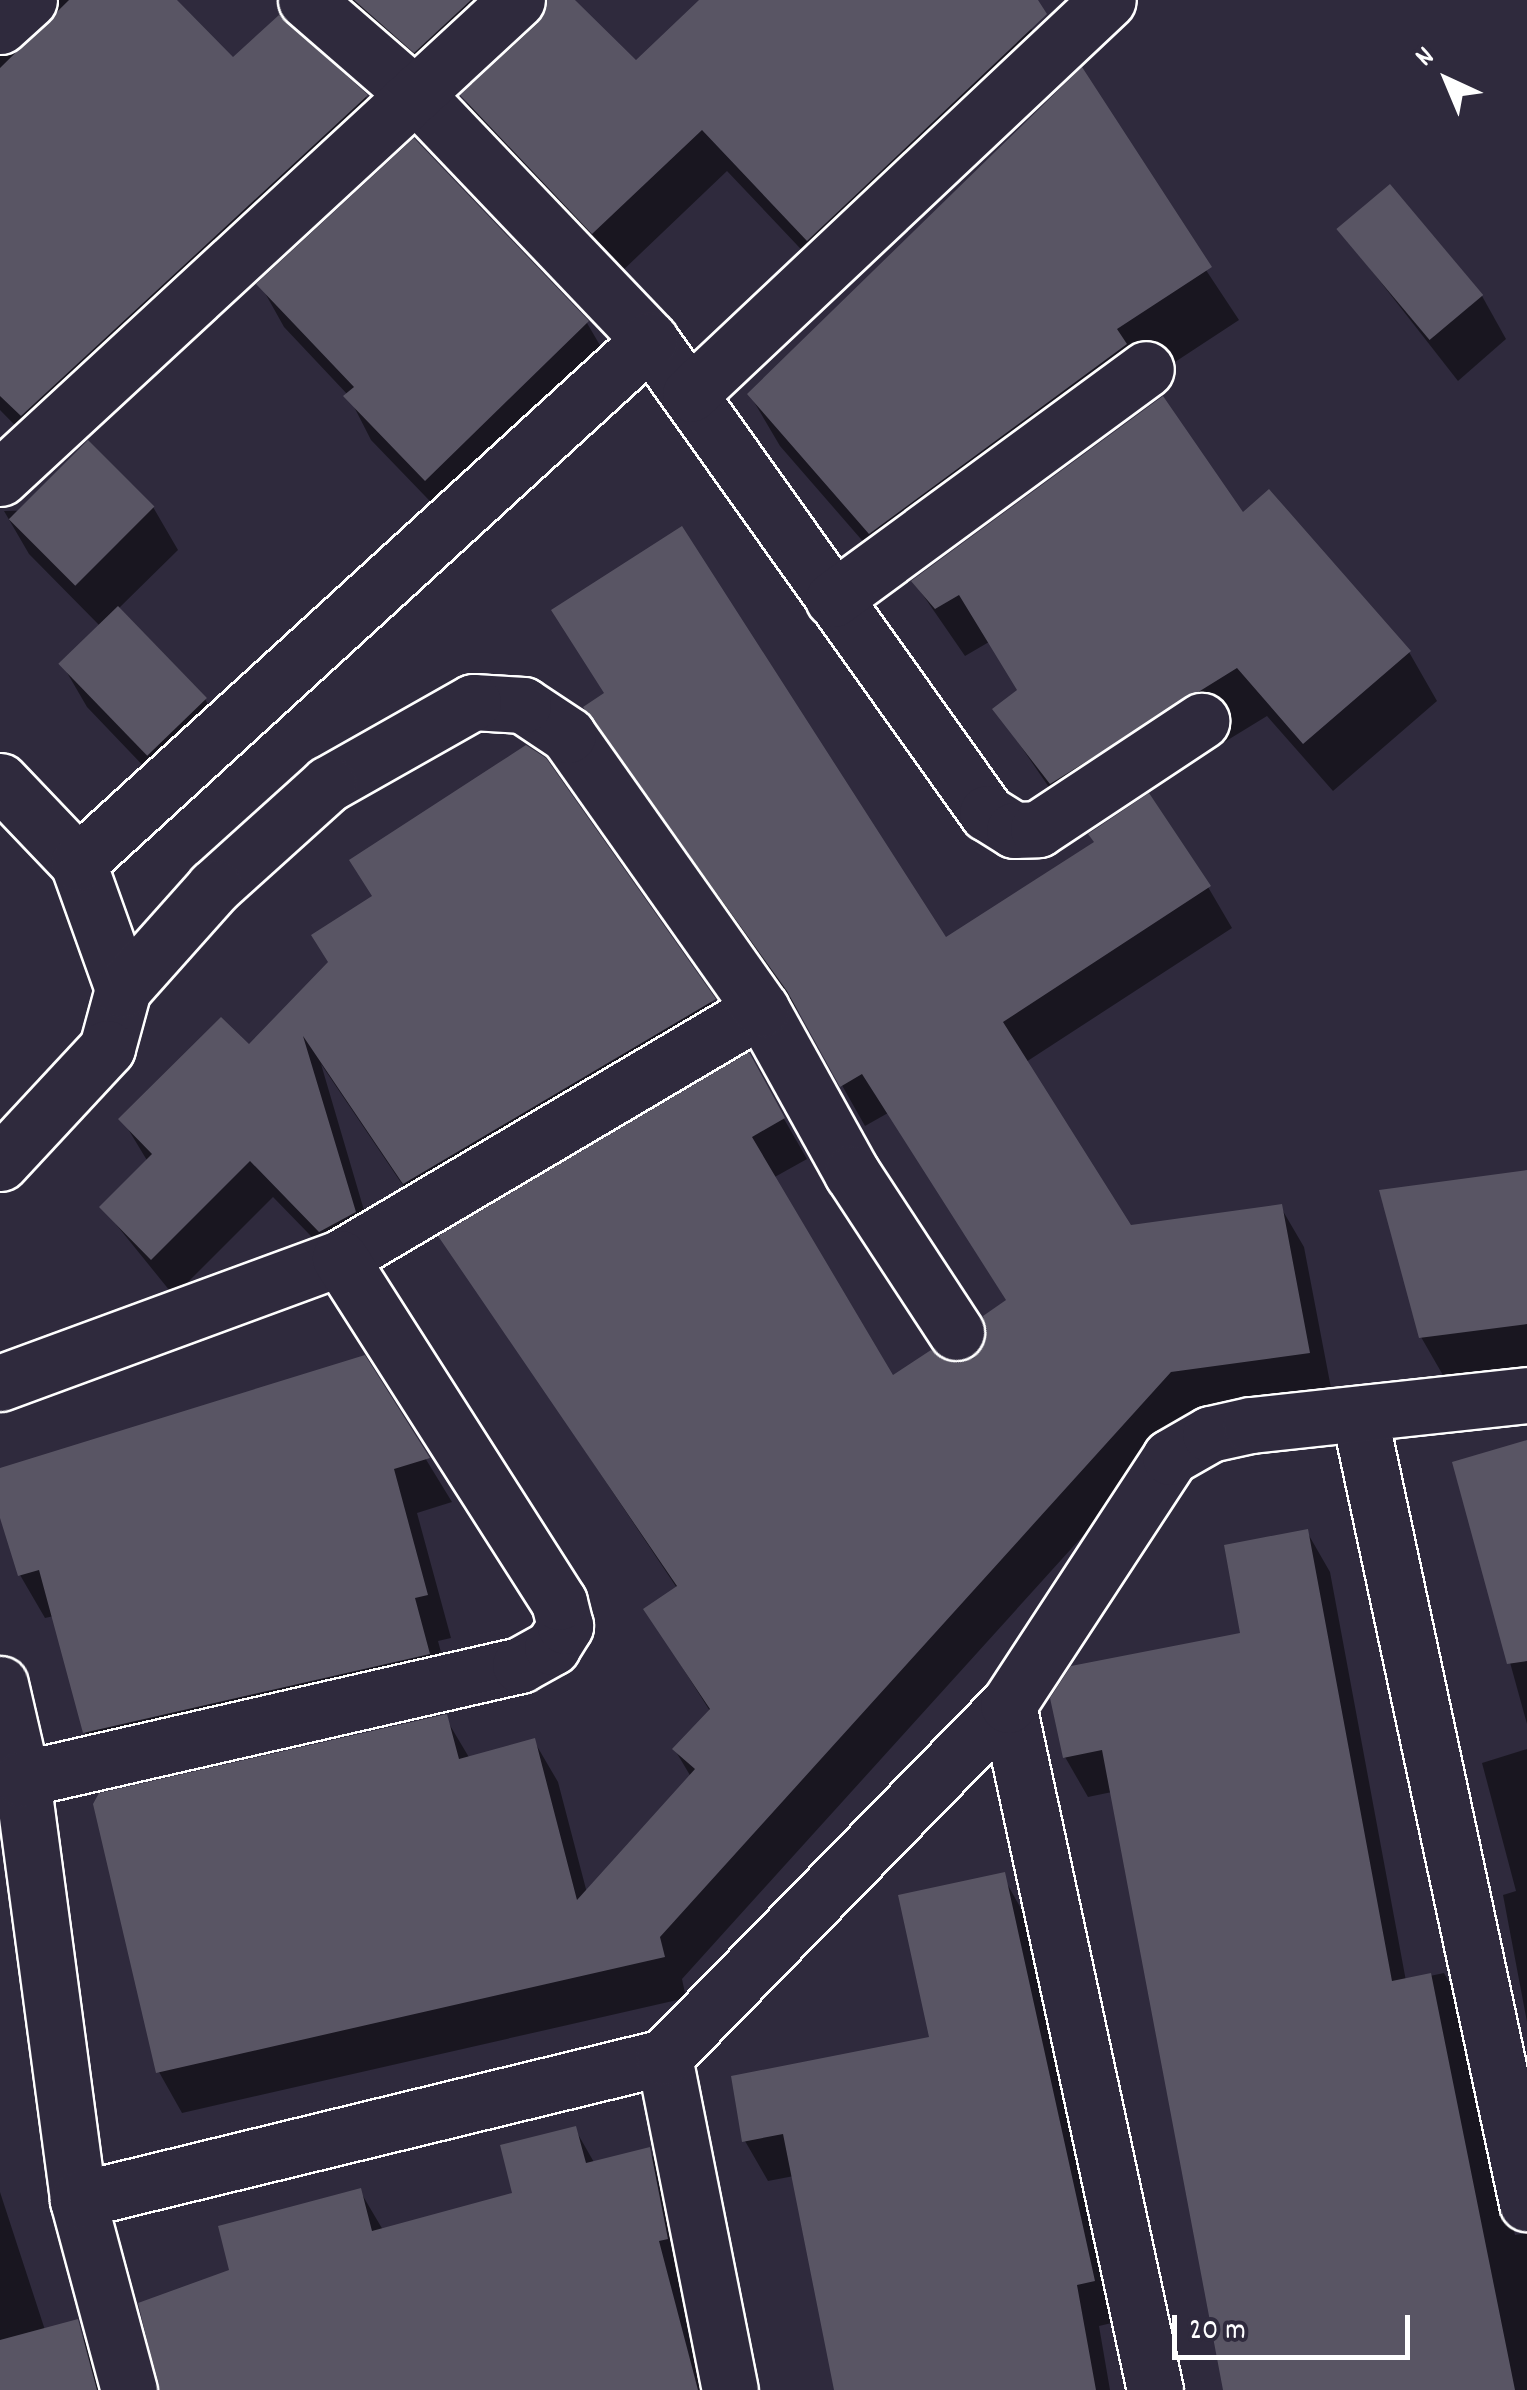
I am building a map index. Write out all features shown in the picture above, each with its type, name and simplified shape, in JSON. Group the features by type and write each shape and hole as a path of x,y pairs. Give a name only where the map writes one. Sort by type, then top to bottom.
{"street":[{"path":"0,26 29,0"},
{"path":"306,0 420,99 650,340 987,813 1014,830 1038,829 1201,721"},
{"path":"0,478 420,99 517,0"},
{"path":"690,394 1108,0"},
{"path":"78,864 650,340"},
{"path":"833,600 1146,369"},
{"path":"0,1163 107,1048 123,989 214,887 328,784 472,702 522,705 568,736 761,1009 852,1173 956,1332"},
{"path":"0,781 78,864 123,989"},
{"path":"0,1383 340,1258 761,1009"},
{"path":"22,1779 520,1666 552,1648 564,1626 560,1602 340,1258"},
{"path":"78,2200 664,2057 1008,1705 1170,1458 1210,1434 1527,1395"},
{"path":"1358,1414 1527,2202"},
{"path":"0,1684 22,1779 78,2200 129,2390"},
{"path":"1008,1705 1155,2390"},
{"path":"664,2057 730,2390"}],"building":[{"path":"69,0 177,0 233,57 279,15 368,95 21,416 0,396 0,68"},
{"path":"354,0 471,0 414,53"},
{"path":"547,0 575,0 636,60 699,0 1038,0 1047,14 807,241 702,130 592,234 460,95 538,23"},
{"path":"1082,67 1212,267 1117,329 1127,344 869,534 747,394"},
{"path":"414,138 589,321 425,481 343,396 354,387 256,284"},
{"path":"1390,184 1483,295 1430,340 1336,229"},
{"path":"1163,396 1243,512 1269,489 1411,651 1303,744 1237,668 1050,784 992,709 1017,690 959,595 935,609 911,581"},
{"path":"88,440 154,506 75,586 9,519"},
{"path":"682,526 946,937 1094,842 1088,834 1149,793 1211,886 1003,1022 1131,1225 1282,1204 1310,1353 1171,1372 660,1937 665,1957 156,2073 93,1804 99,1793 447,1714 459,1759 535,1738 577,1900 695,1769 672,1749 710,1709 643,1609 677,1586 438,1236 749,1052 785,1118 752,1137 893,1375 931,1350 957,1363 974,1358 987,1331 983,1316 1006,1300 862,1074 840,1087 787,991 583,707 604,693 551,610"},
{"path":"118,606 207,698 147,756 58,664"},
{"path":"526,745 546,758 716,999 403,1184 303,1036 356,1212 319,1232 250,1161 151,1260 99,1207 152,1154 118,1119 221,1017 249,1044 328,962 311,935 372,896 349,860"},
{"path":"1527,1170 1527,1324 1419,1338 1379,1190"},
{"path":"365,1355 430,1458 394,1469 428,1595 415,1598 430,1654 83,1733 39,1570 18,1576 0,1518 0,1468"},
{"path":"1527,1440 1527,1661 1507,1664 1452,1462"},
{"path":"1308,1529 1392,1981 1431,1973 1515,2390 1223,2390 1102,1750 1063,1758 1050,1698 1071,1666 1240,1633 1224,1545"},
{"path":"1005,1872 1095,2281 1077,2285 1096,2390 834,2390 783,2134 742,2142 731,2076 929,2037 898,1895"},
{"path":"576,2126 586,2163 650,2147 668,2239 659,2241 698,2390 159,2390 138,2303 229,2270 218,2226 361,2188 372,2231 512,2193 500,2145"},
{"path":"78,2319 97,2390 0,2390 0,2340"}]}
